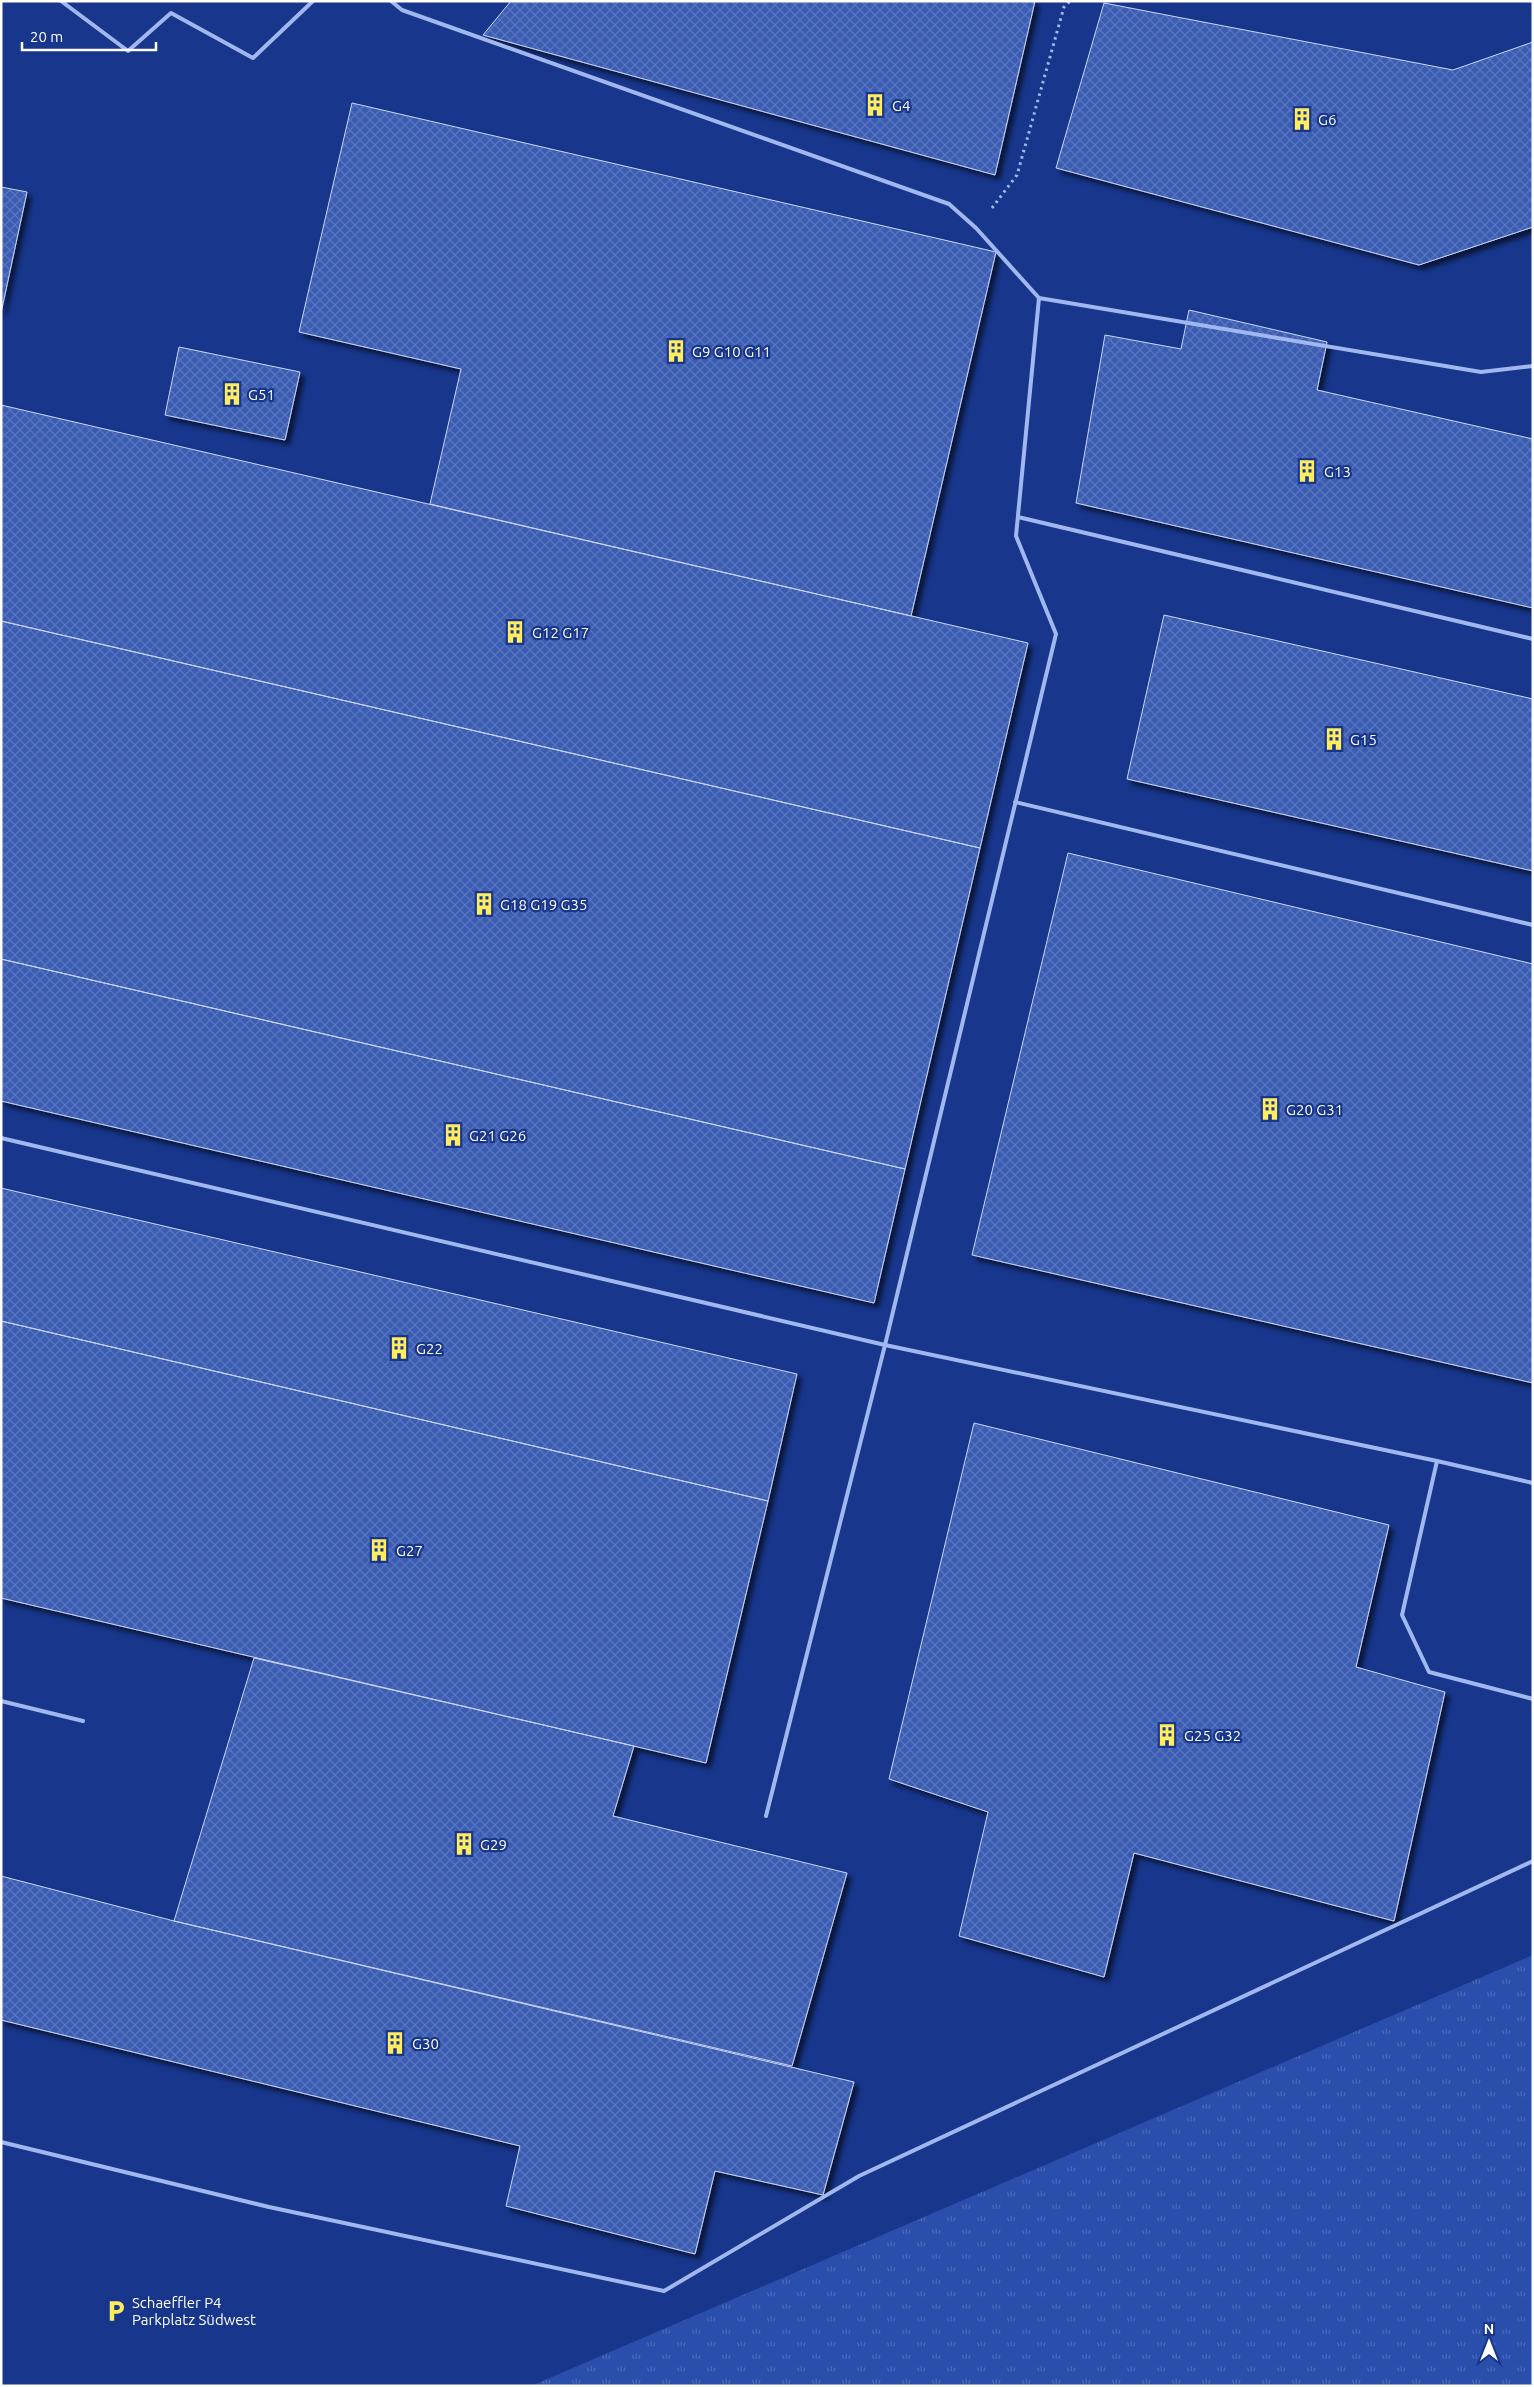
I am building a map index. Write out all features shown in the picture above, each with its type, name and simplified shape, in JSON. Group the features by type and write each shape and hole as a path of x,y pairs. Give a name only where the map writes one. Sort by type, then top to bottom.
{"lane":[{"path":"62,1 128,51 171,12 253,58 313,1"},
{"path":"391,1 411,13 949,204 976,228 1039,298 1481,372 1533,366"},
{"path":"766,1816 885,1345 1056,634 1016,536 1039,298"},
{"path":"1018,517 1533,639"},
{"path":"1016,802 1533,924"},
{"path":"1,1138 885,1345 1437,1460 1533,1483"},
{"path":"1437,1460 1402,1615 1429,1672 1533,1699"},
{"path":"1,1701 83,1721"},
{"path":"1,2142 269,2207 664,2291 859,2176 1533,1861"}],"path":[{"path":"976,228 1017,175 1064,7 1070,1"}],"green space":[{"path":"1533,1955 1533,2386 531,2386"}],"building":[{"name":"G4","path":"511,1 1035,1 995,175 483,35"},
{"name":"G6","path":"1104,3 1453,70 1533,42 1533,227 1419,265 1056,168"},
{"name":"G9 G10 G11","path":"352,103 996,252 911,616 430,504 461,369 299,332"},
{"path":"1,187 27,192 1,313"},
{"name":"G13","path":"1189,310 1327,342 1317,390 1533,439 1533,608 1076,503 1105,335 1181,349"},
{"name":"G51","path":"179,347 300,372 285,440 165,415"},
{"name":"G12 G17","path":"1,405 1028,643 980,848 1,621"},
{"name":"G15","path":"1164,615 1533,699 1533,871 1127,779"},
{"name":"G18 G19 G35","path":"1,621 980,848 905,1169 1,959"},
{"name":"G20 G31","path":"1068,853 1533,964 1533,1383 972,1255"},
{"name":"G21 G26","path":"1,959 905,1169 874,1303 1,1101"},
{"name":"G22","path":"1,1188 797,1374 768,1501 1,1321"},
{"name":"G27","path":"1,1321 768,1501 706,1763 1,1598"},
{"name":"G25 G32","path":"974,1423 1389,1525 1356,1667 1445,1692 1394,1921 1134,1853 1104,1977 959,1936 988,1812 889,1779"},
{"name":"G29","path":"254,1658 634,1746 613,1816 847,1873 792,2066 174,1921"},
{"name":"G30","path":"1,1876 174,1921 854,2082 823,2195 715,2171 695,2254 506,2206 520,2146 1,2020"}],"place":[{"name":"G4","path":"875,105"},
{"name":"G6","path":"1302,119"},
{"name":"G9 G10 G11","path":"676,351"},
{"name":"G51","path":"232,394"},
{"name":"G13","path":"1307,471"},
{"name":"G12 G17","path":"515,632"},
{"name":"G15","path":"1334,739"},
{"name":"G18 G19 G35","path":"484,904"},
{"name":"G20 G31","path":"1270,1109"},
{"name":"G21 G26","path":"453,1135"},
{"name":"G22","path":"399,1348"},
{"name":"G27","path":"379,1550"},
{"name":"G25 G32","path":"1167,1735"},
{"name":"G29","path":"464,1844"},
{"name":"G30","path":"395,2043"},
{"name":"Schaeffler P4 Parkplatz Südwest","path":"116,2311"}]}
